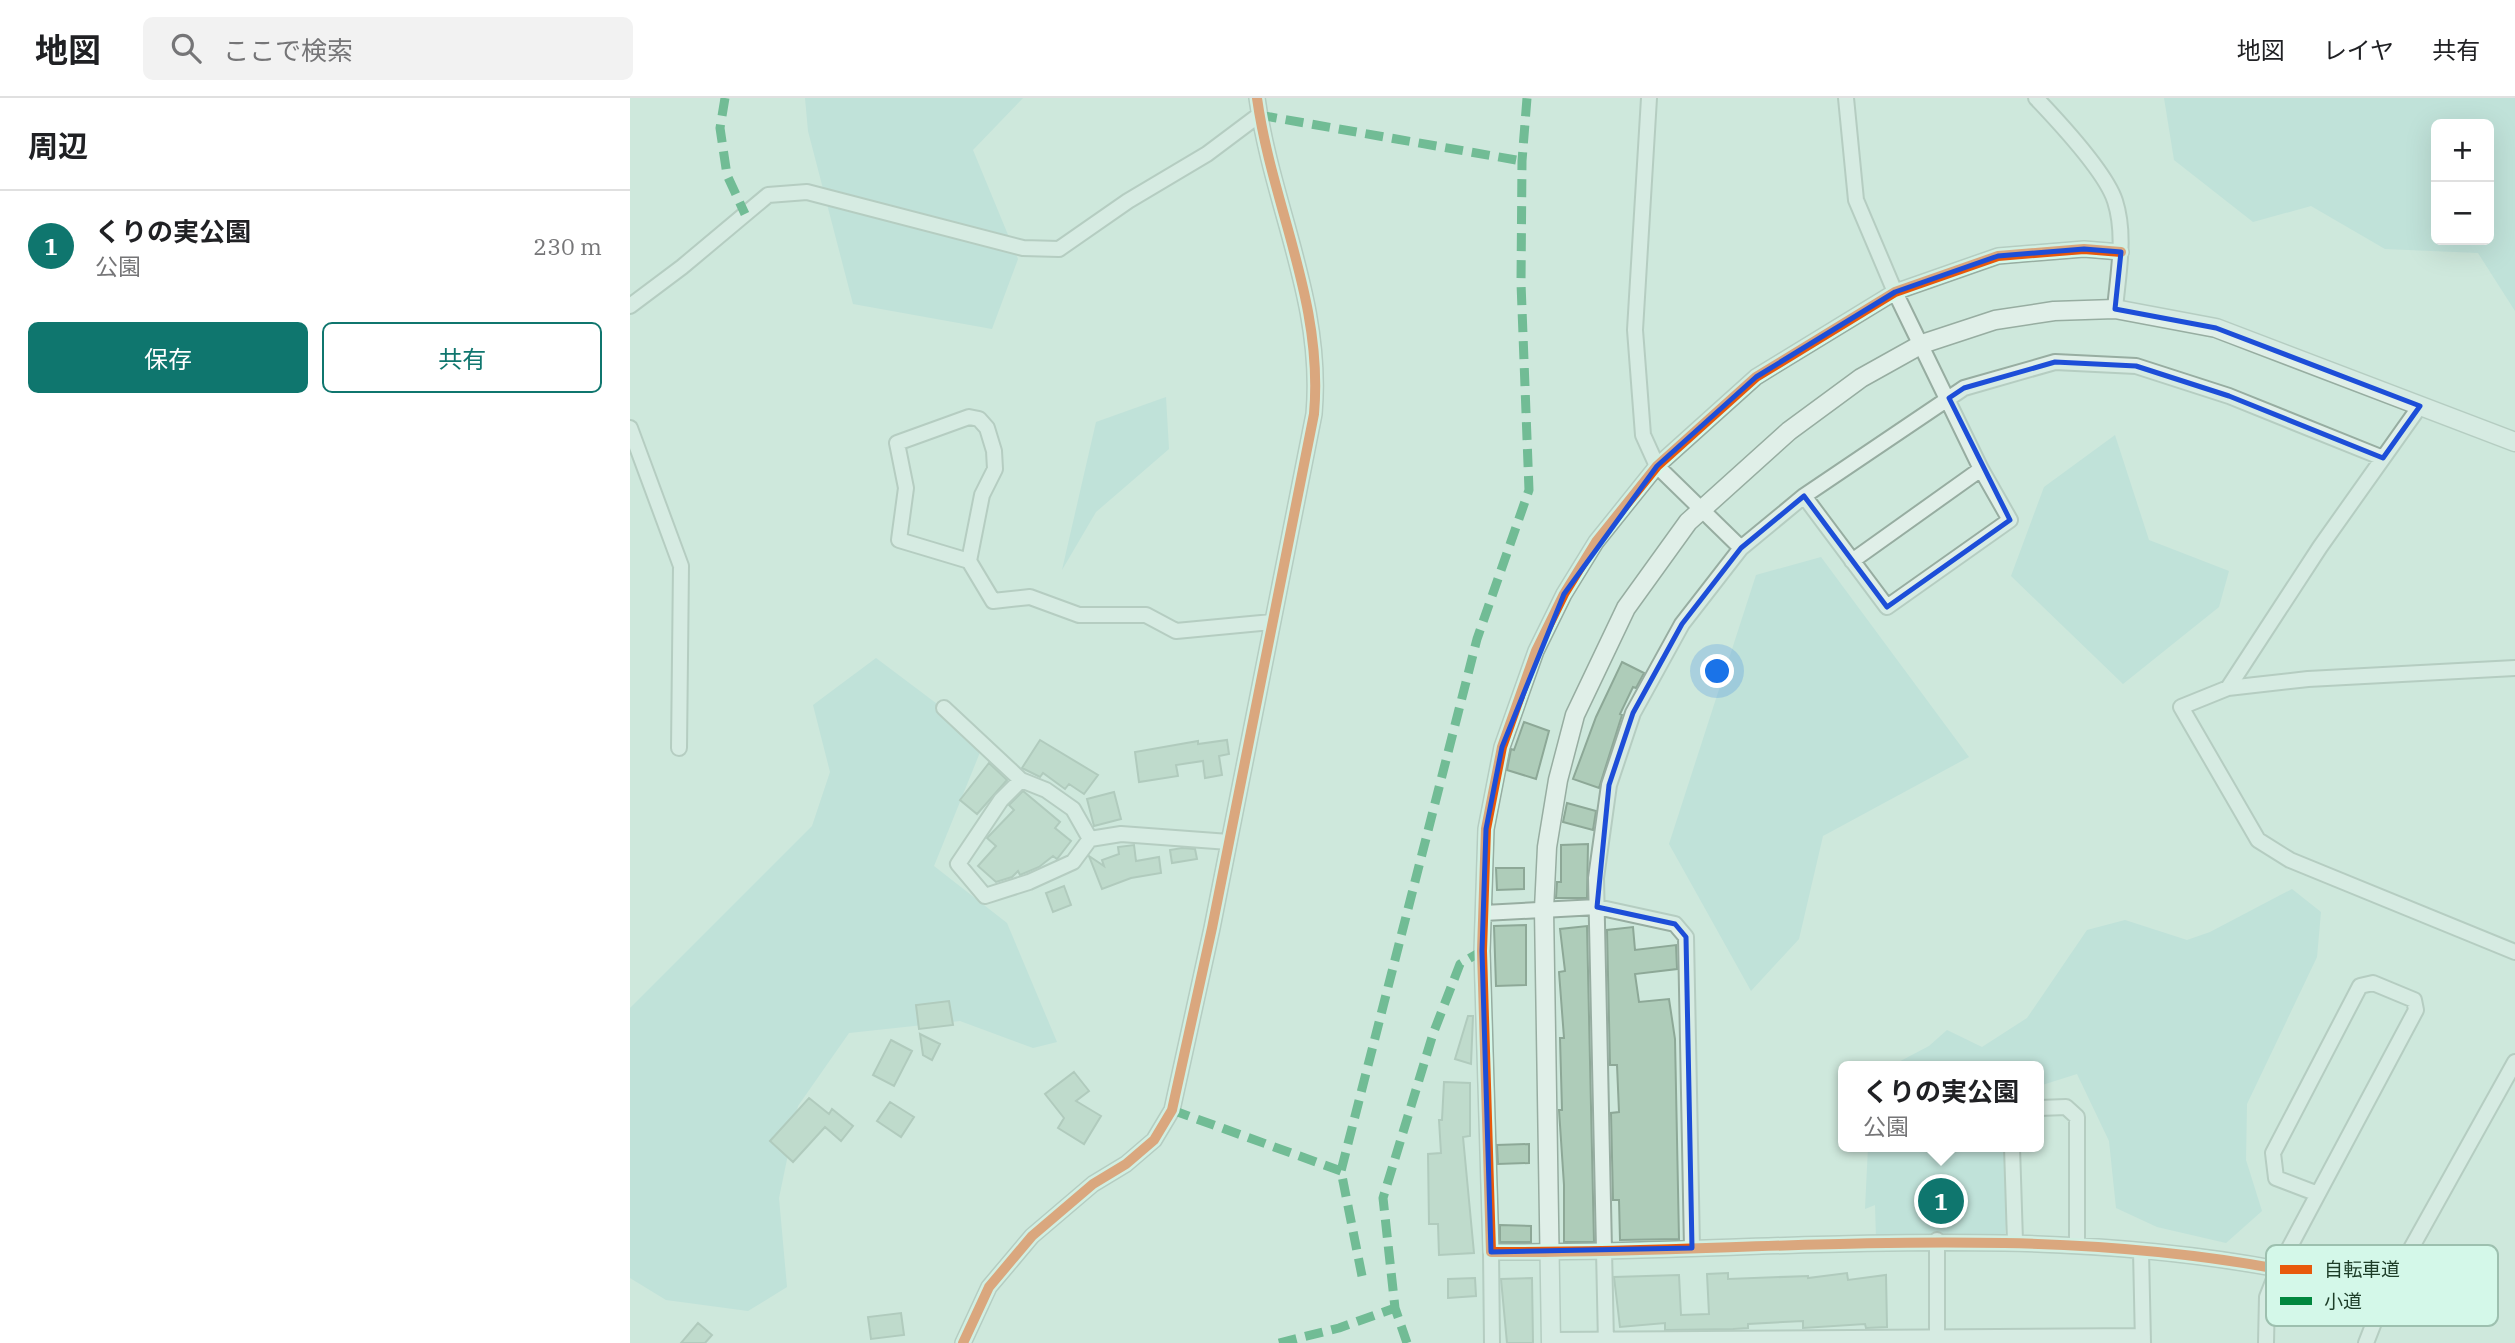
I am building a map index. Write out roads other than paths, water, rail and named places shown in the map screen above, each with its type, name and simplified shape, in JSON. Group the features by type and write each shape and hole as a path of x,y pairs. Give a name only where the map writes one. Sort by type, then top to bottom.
{"street":[{"path":"963,1343 989,1287 1032,1236 1093,1184 1126,1164 1154,1140 1172,1110 1229,842 1314,414 1318,373 1312,324 1257,98"},
{"path":"1649,98 1635,330 1643,435 1657,466 1741,548"},
{"path":"1804,496 1887,607 2010,520 1981,469 1949,398 1895,292 1856,200 1846,98"},
{"path":"2042,100 2095,169 2115,201 2121,252 2115,309"},
{"path":"630,306 682,267 768,195 807,192 1023,248 1059,249 1128,201 1207,154 1259,115"},
{"path":"1492,1343 1484,913 1486,830 1502,747 1536,651 1564,594 1596,542 1657,466 1756,377 1895,292 1998,256 2084,249 2121,252"},
{"path":"2141,1251 2143,1339 1551,1341 1545,908 1547,847 1558,780 1575,715 1626,608 1688,522 1817,410 1861,378 1922,344 1995,320 2054,311 2115,309 2216,328 2515,442"},
{"path":"1606,1341 1597,877 1609,785 1633,713 1682,625 1741,548 1804,496 1964,388 2055,362 2136,366 2229,396 2383,458"},
{"path":"2228,688 2420,406"},
{"path":"969,561 899,540 906,488 897,443 969,417 979,419 987,428 994,451 995,470 982,495 969,561 993,601 1030,597 1079,615 1146,615 1176,631 1272,622"},
{"path":"630,428 681,566 679,748"},
{"path":"1852,561 1981,469"},
{"path":"2515,668 2308,679 2228,688 2181,707 2258,840 2290,860 2515,952"},
{"path":"944,708 1021,780 1046,790 1073,809 1090,839"},
{"path":"1021,780 1001,800 958,864 985,896 1029,882 1073,862 1090,839 1121,834 1229,842"},
{"path":"1484,913 1597,907 1675,924 1686,937 1692,1248"},
{"path":"2291,1245 2318,1194 2416,1010 2414,1000 2373,983 2360,986 2273,1153 2276,1178 2318,1194"},
{"path":"2413,1245 2515,1062"},
{"path":"2044,1108 2066,1107 2077,1117 2077,1243"},
{"path":"2012,1152 2015,1241"},
{"path":"1491,1252 1551,1253 1937,1240 2015,1241 2077,1243 2266,1267"},
{"path":"1937,1240 1937,1340"},
{"path":"2366,1343 2373,1326"}],"place":[{"name":"くりの実公園","path":"1941,1201"}]}
